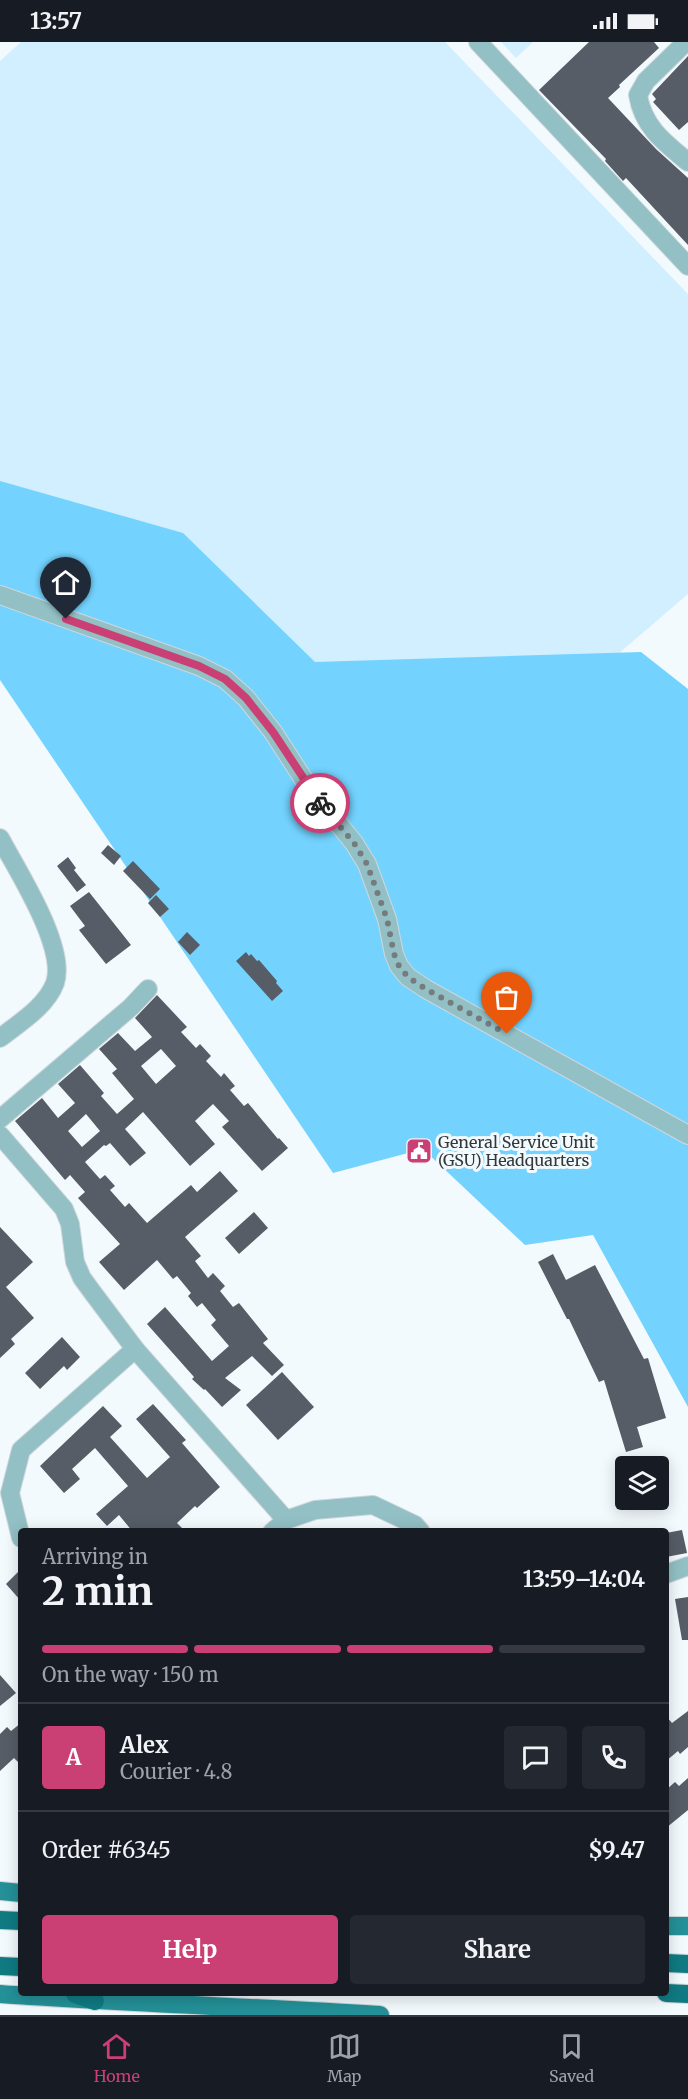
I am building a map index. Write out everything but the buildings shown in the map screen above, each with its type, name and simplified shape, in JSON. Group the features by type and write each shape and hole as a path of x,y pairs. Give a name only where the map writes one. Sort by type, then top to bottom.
{"highway":[{"path":"669,1963 688,1964"},
{"path":"669,1993 688,1994"},
{"path":"81,1996 95,2001"}],"main road":[{"path":"0,1891 18,1893"},
{"path":"669,1926 688,1926"},
{"path":"0,1994 18,1995"},
{"path":"27,1996 380,2015"}],"street":[{"path":"478,42 688,266"},
{"path":"686,42 646,81 638,95 643,115 652,130 688,162"},
{"path":"0,595 199,666 225,679 246,698 273,732 308,786 354,843 367,864 387,919 394,954 399,966 408,977 688,1135"},
{"path":"0,838 43,919 57,963 55,982 36,1010 0,1038"},
{"path":"0,1119 131,1007 148,989"},
{"path":"0,1135 64,1209 70,1224 75,1262 82,1278 135,1349 286,1520"},
{"path":"19,1528 10,1493 21,1450 135,1349"},
{"path":"277,1528 286,1520 315,1510 374,1505 418,1528"},
{"path":"669,1573 688,1566"}],"shaded area":[{"path":"21,42 445,42 688,294 688,594 405,837 0,485 0,61"},
{"path":"501,42 533,42 516,58"},
{"path":"0,481 183,533 315,662 641,652 688,689 688,1407 593,1235 525,1245 423,1149 333,1173 0,680"}],"way so far":[{"path":"320,803 354,843 367,864 387,919 394,954 399,966 408,977 426,989 507,1034"}],"place":[{"name":"General Service Unit (GSU) Headquarters","path":"419,1151"}],"route":[{"path":"66,619 199,666 225,679 246,698 273,732 320,803"}]}
